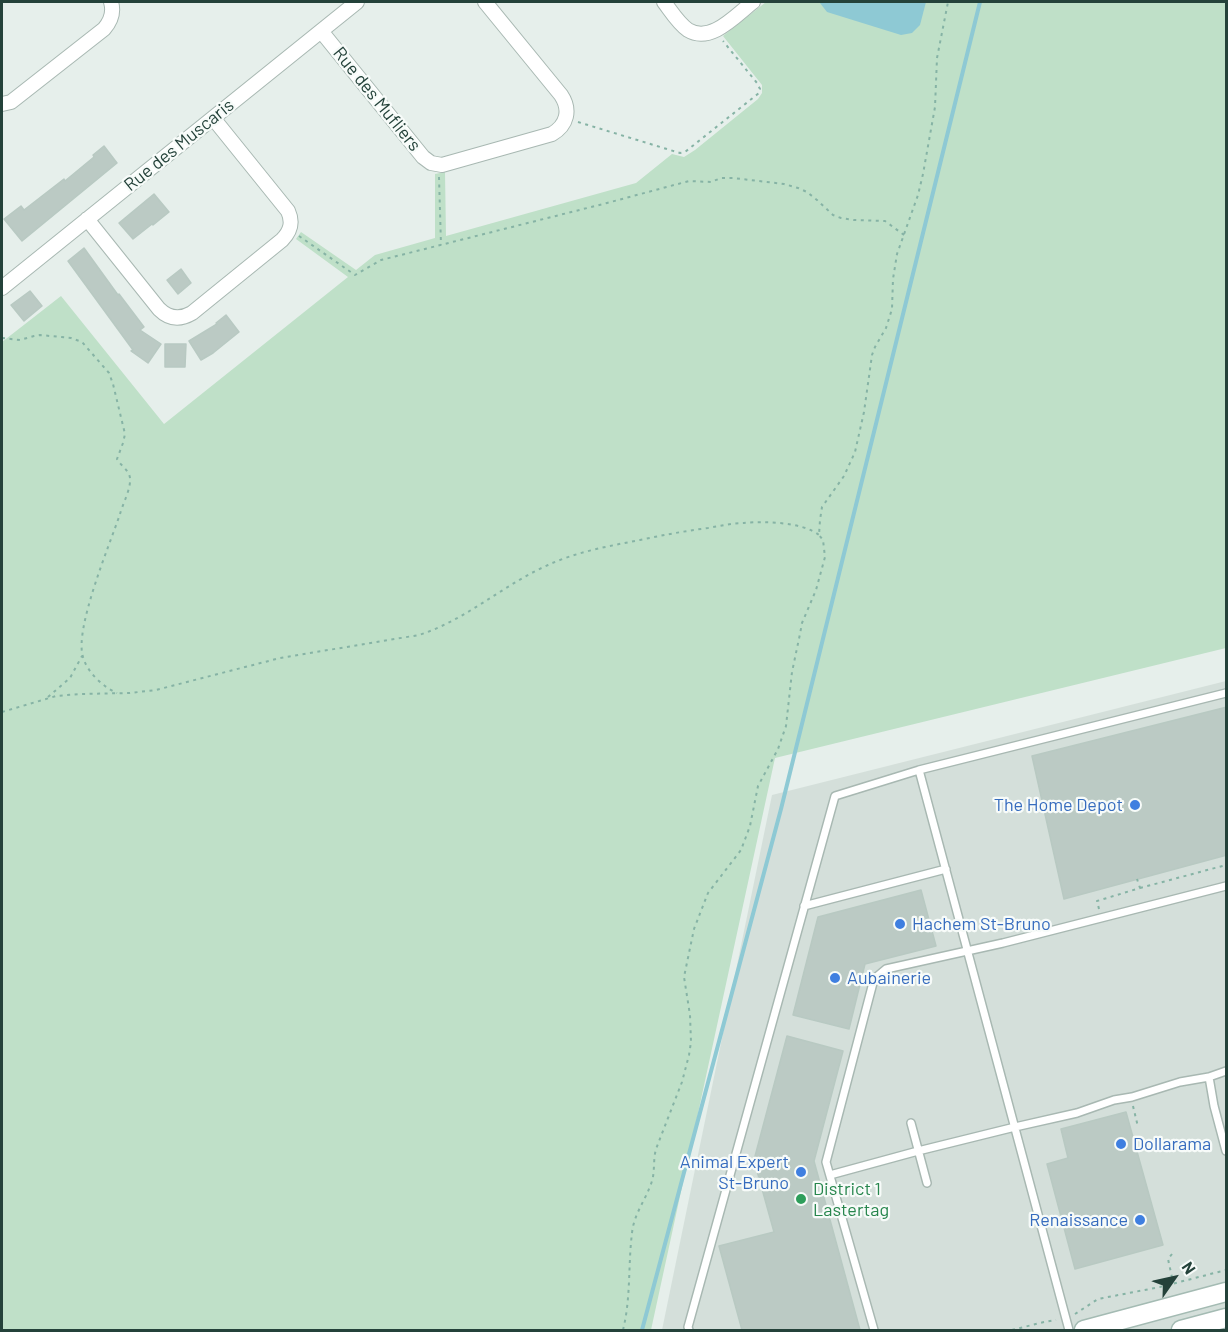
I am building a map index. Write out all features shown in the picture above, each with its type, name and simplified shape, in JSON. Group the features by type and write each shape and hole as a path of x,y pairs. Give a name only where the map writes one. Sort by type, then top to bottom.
{"street":[{"path":"2,104 11,102 104,29 112,14 111,2"},
{"name":"Rue des Muscaris","path":"2,288 357,2"},
{"name":"Rue des Mufliers","path":"321,31 423,157 435,164 445,164 552,134 566,119 567,106 561,95 485,2"},
{"path":"664,2 688,30 704,34 719,28 753,2"},
{"path":"87,219 159,309 177,318 192,313 282,240 288,234 290,226 288,211 213,118"},
{"path":"1084,1330 1227,1293"},
{"path":"1181,1330 1227,1318"}],"lane":[{"path":"689,1330 835,796 919,770 1227,693"},
{"path":"919,770 1069,1330"},
{"path":"804,906 946,869"},
{"path":"874,1330 826,1162 874,979 886,969 1141,909 1227,886"},
{"path":"830,1175 1015,1126 1077,1113 1114,1100 1227,1071"},
{"path":"1209,1077 1214,1106 1227,1151"},
{"path":"910,1123 927,1183"}],"path":[{"path":"819,535 822,507 844,476 855,452 864,412 872,355 886,328 892,309 895,266 918,195 928,149 935,108 936,58 948,2"},
{"path":"575,121 680,153 685,152 759,93 757,82 721,39"},
{"path":"439,174 441,245"},
{"path":"299,236 355,275 381,260 608,204 689,181 711,182 721,178 784,184 798,188 812,195 833,215 854,220 885,221 904,235"},
{"path":"11,336 15,340"},
{"path":"2,338 20,340 40,336 71,338 82,342 109,372 125,438 117,459 129,474 129,484 86,616 82,637 82,656 104,686 118,693"},
{"path":"2,712 67,694 142,692 280,658 420,635 441,627 538,569 565,558 604,547 672,533 756,522 796,525 809,528 819,535 823,540 825,557 816,590 802,623 792,672 786,726 778,749 758,786 750,826 741,850 708,893 694,929 684,977 690,1015 689,1055 682,1083 656,1149 651,1183 633,1224 630,1282 623,1330"},
{"path":"47,699 70,678 82,656"},
{"path":"1097,901 1227,865"},
{"path":"1137,879 1140,888"},
{"path":"1132,1097 1138,1127"},
{"path":"1172,1254 1168,1259 1173,1284"},
{"path":"1012,1330 1066,1319 1098,1299 1173,1284 1227,1270"}],"shaded area":[{"path":"1226,681 1226,1330 662,1330 772,795"}],"green space":[{"path":"766,2 1226,2 1226,648 775,758 651,1330 2,1330 2,342 61,296 164,424 348,277 296,239 301,232 356,270 375,255 435,238 435,174 445,172 446,236 636,183 672,154 684,157 695,150 758,99 762,93 762,85 723,36"}],"water":[{"path":"821,2 926,2 920,25 912,33 901,35 827,12"}],"building":[{"path":"104,146 117,163 22,241 4,219 21,206 24,210 64,179 65,181"},
{"path":"154,194 169,212 133,239 119,223"},
{"path":"84,248 144,327 140,330 161,344 148,363 131,351 133,350 68,261"},
{"path":"181,269 191,283 178,294 167,280"},
{"path":"30,291 42,306 24,321 11,305"},
{"path":"226,315 239,332 201,360 189,341 217,324"},
{"path":"165,344 186,344 185,367 165,367"},
{"name":"The Home Depot","path":"1227,707 1227,855 1064,899 1032,756"},
{"path":"921,890 936,946 865,964 849,1029 793,1015 818,917"},
{"path":"787,1036 843,1051 814,1161 860,1330 742,1330 719,1246 774,1232 754,1160"},
{"path":"1126,1112 1163,1245 1075,1269 1047,1164 1068,1158 1061,1129"}],"waterway":[{"path":"642,1330 781,809 980,2"}],"place":[{"name":"The Home Depot","path":"1135,805"},
{"name":"Hachem St-Bruno","path":"900,924"},
{"name":"Aubainerie","path":"835,978"},
{"name":"Dollarama","path":"1121,1144"},
{"name":"Animal Expert St-Bruno","path":"801,1172"},
{"name":"District 1 Lastertag","path":"801,1199"},
{"name":"Renaissance","path":"1140,1220"}]}
